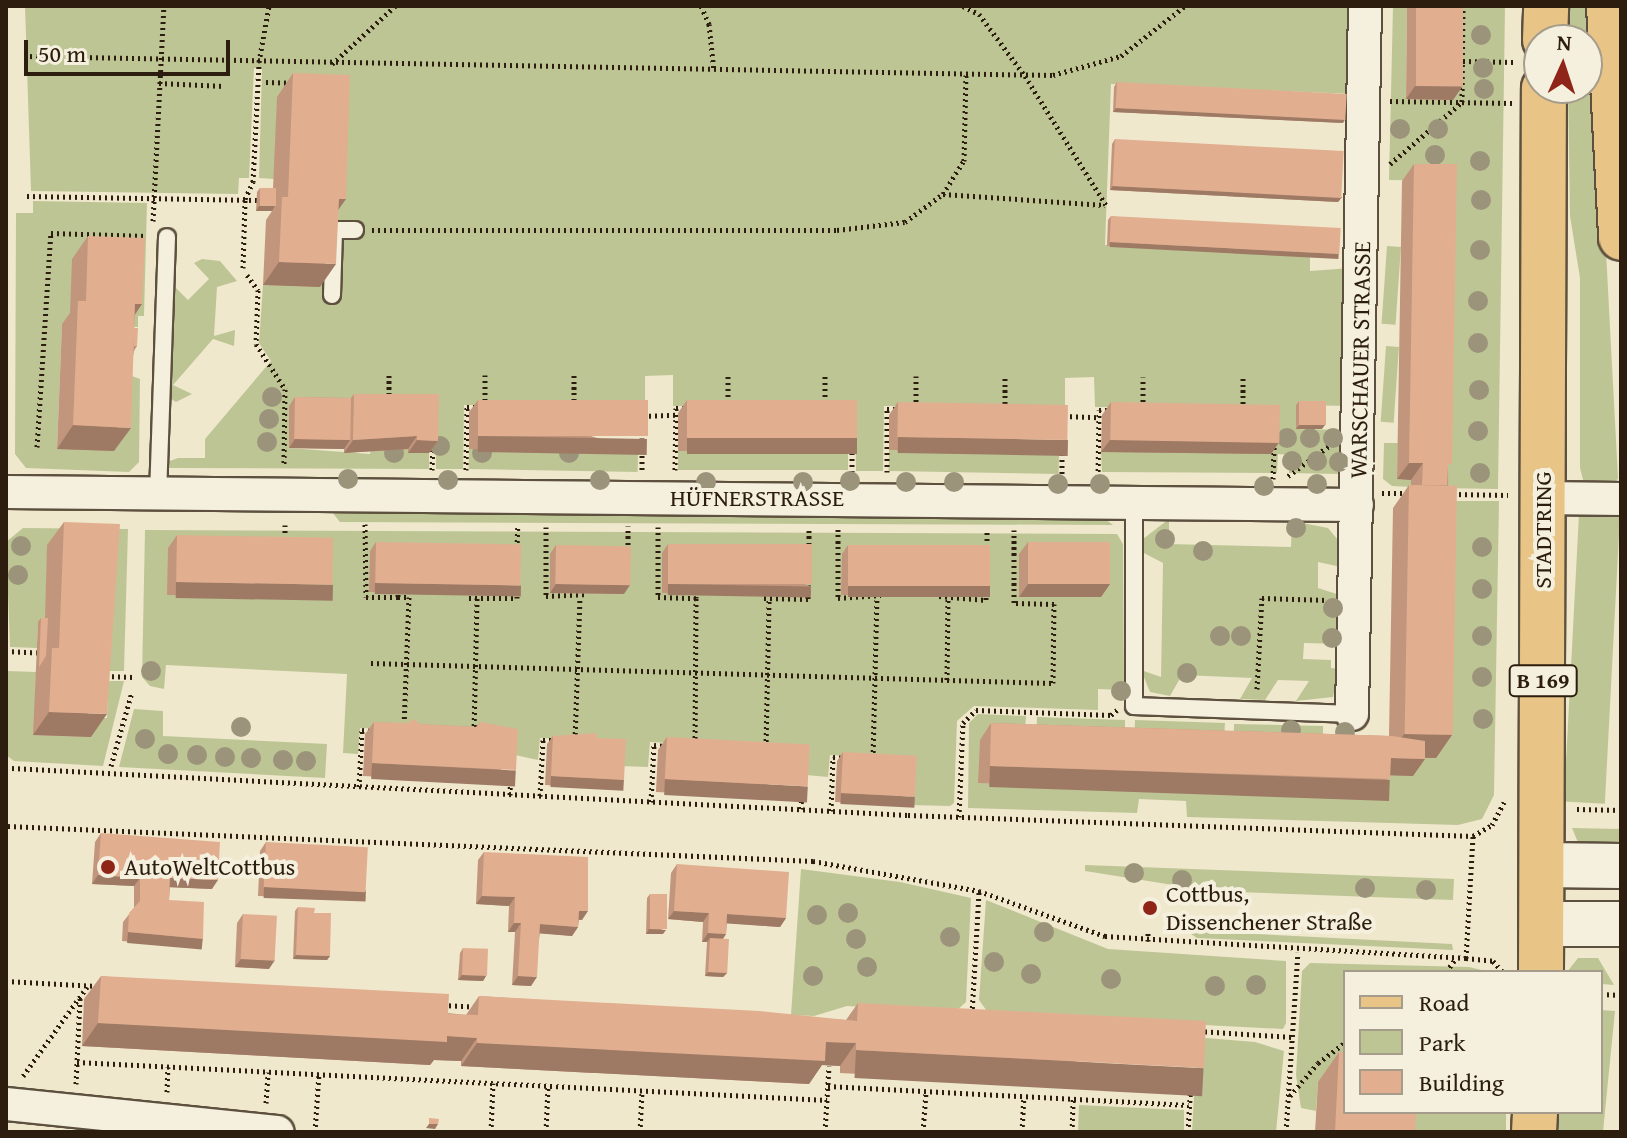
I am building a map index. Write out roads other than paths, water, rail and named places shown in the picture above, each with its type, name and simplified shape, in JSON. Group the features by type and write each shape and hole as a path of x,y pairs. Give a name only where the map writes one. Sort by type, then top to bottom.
{"main road":[{"path":"1609,6 1621,238"},
{"name":"STADTRING","path":"1529,104 1525,496 1543,865 1541,970"},
{"path":"1543,865 1621,866"},
{"path":"1542,924 1621,924"}],"street":[{"name":"WARSCHAUER STRASSE","path":"1352,714 1355,601 1367,499 1359,424 1365,6"},
{"name":"HÜFNERSTRASSE","path":"6,492 1134,501 1367,499"},
{"path":"1525,496 1621,499"},
{"path":"12,1093 75,1112 278,1132"}],"lane":[{"path":"332,295 334,230 355,230"},
{"path":"158,495 159,237"},
{"path":"1134,501 1128,706 1352,714"}],"place":[{"name":"AutoWeltCottbus","path":"108,867"},
{"name":"Cottbus, Dissenchener Straße","path":"1150,908"}]}
